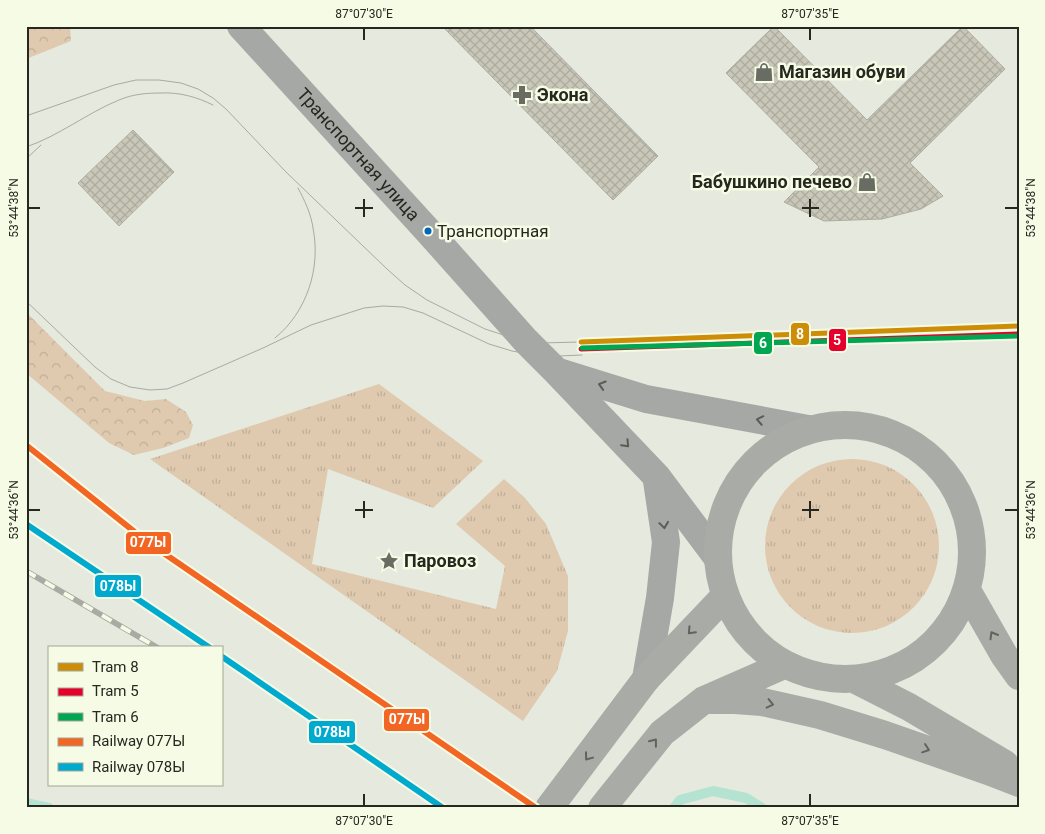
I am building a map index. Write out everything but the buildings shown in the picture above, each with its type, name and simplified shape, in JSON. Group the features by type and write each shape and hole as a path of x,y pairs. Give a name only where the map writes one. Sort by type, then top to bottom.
{"main road":[{"name":"Транспортная улица","path":"241,26 526,341 657,477 717,557"},
{"path":"556,371 646,398 808,429"},
{"path":"838,424 869,426 898,435 931,457 956,488 970,524 973,563 968,592 951,625 925,652 893,671 856,680 819,677 784,665 759,647 739,624 724,596 717,557 723,515 741,478 770,448 808,429 838,424"},
{"path":"646,679 660,598 666,542 657,477"},
{"path":"968,592 1004,655 1019,676"},
{"path":"549,808 646,679 724,596"},
{"path":"602,808 662,733 704,700 784,665"},
{"path":"856,680 909,707 1019,772"},
{"path":"704,700 762,702 820,715 885,735 1019,783"}],"green space":[{"path":"26,26 70,26 71,41 26,59"},
{"path":"26,312 105,391 145,401 166,399 186,412 193,425 189,438 163,448 134,455 109,443 26,373"},
{"path":"379,384 483,461 433,508 328,469 312,564 496,609 505,566 456,524 504,479 525,498 546,524 568,576 568,631 557,671 523,721 150,459"},
{"path":"852,459 869,461 893,469 919,491 929,505 935,521 939,546 937,563 929,587 907,613 893,623 877,629 852,633 835,631 811,623 785,601 775,587 769,571 765,546 767,529 775,505 797,479 811,469 827,463"}],"waterway":[{"path":"674,808 680,800 713,791 746,798 762,808"},
{"path":"26,803 49,808"}],"tram line":[{"path":"26,116 114,85 136,80 159,80 181,83 198,89 226,109 286,172 387,269 405,285 427,300 485,329 519,340 539,343 581,342"},
{"path":"26,147 50,137 107,105 135,95 174,93 194,97 213,105"},
{"path":"26,159 41,145"},
{"path":"275,338 296,315 309,288 313,274 315,258 313,228 311,218 298,188"},
{"path":"26,301 95,367 111,379 130,387 150,390 167,389 183,383 311,325 364,308 383,306 403,307 423,313 489,344 512,351 535,355 582,355"},
{"name":"8","path":"581,342 1019,326"},
{"name":"5","path":"581,349 1019,334"},
{"name":"6","path":"582,348 1019,336"}],"railway":[{"path":"26,571 155,646"}],"rail line":[{"name":"077Ы","path":"26,445 146,541 536,808"},
{"name":"078Ы","path":"26,524 207,646"},
{"name":"078Ы","path":"222,657 443,808"}],"place":[{"name":"Магазин обуви","path":"764,72"},
{"name":"Экона","path":"522,95"},
{"name":"Бабушкино печево","path":"867,182"},
{"name":"Транспортная","path":"428,231"},
{"name":"Паровоз","path":"389,561"}]}
